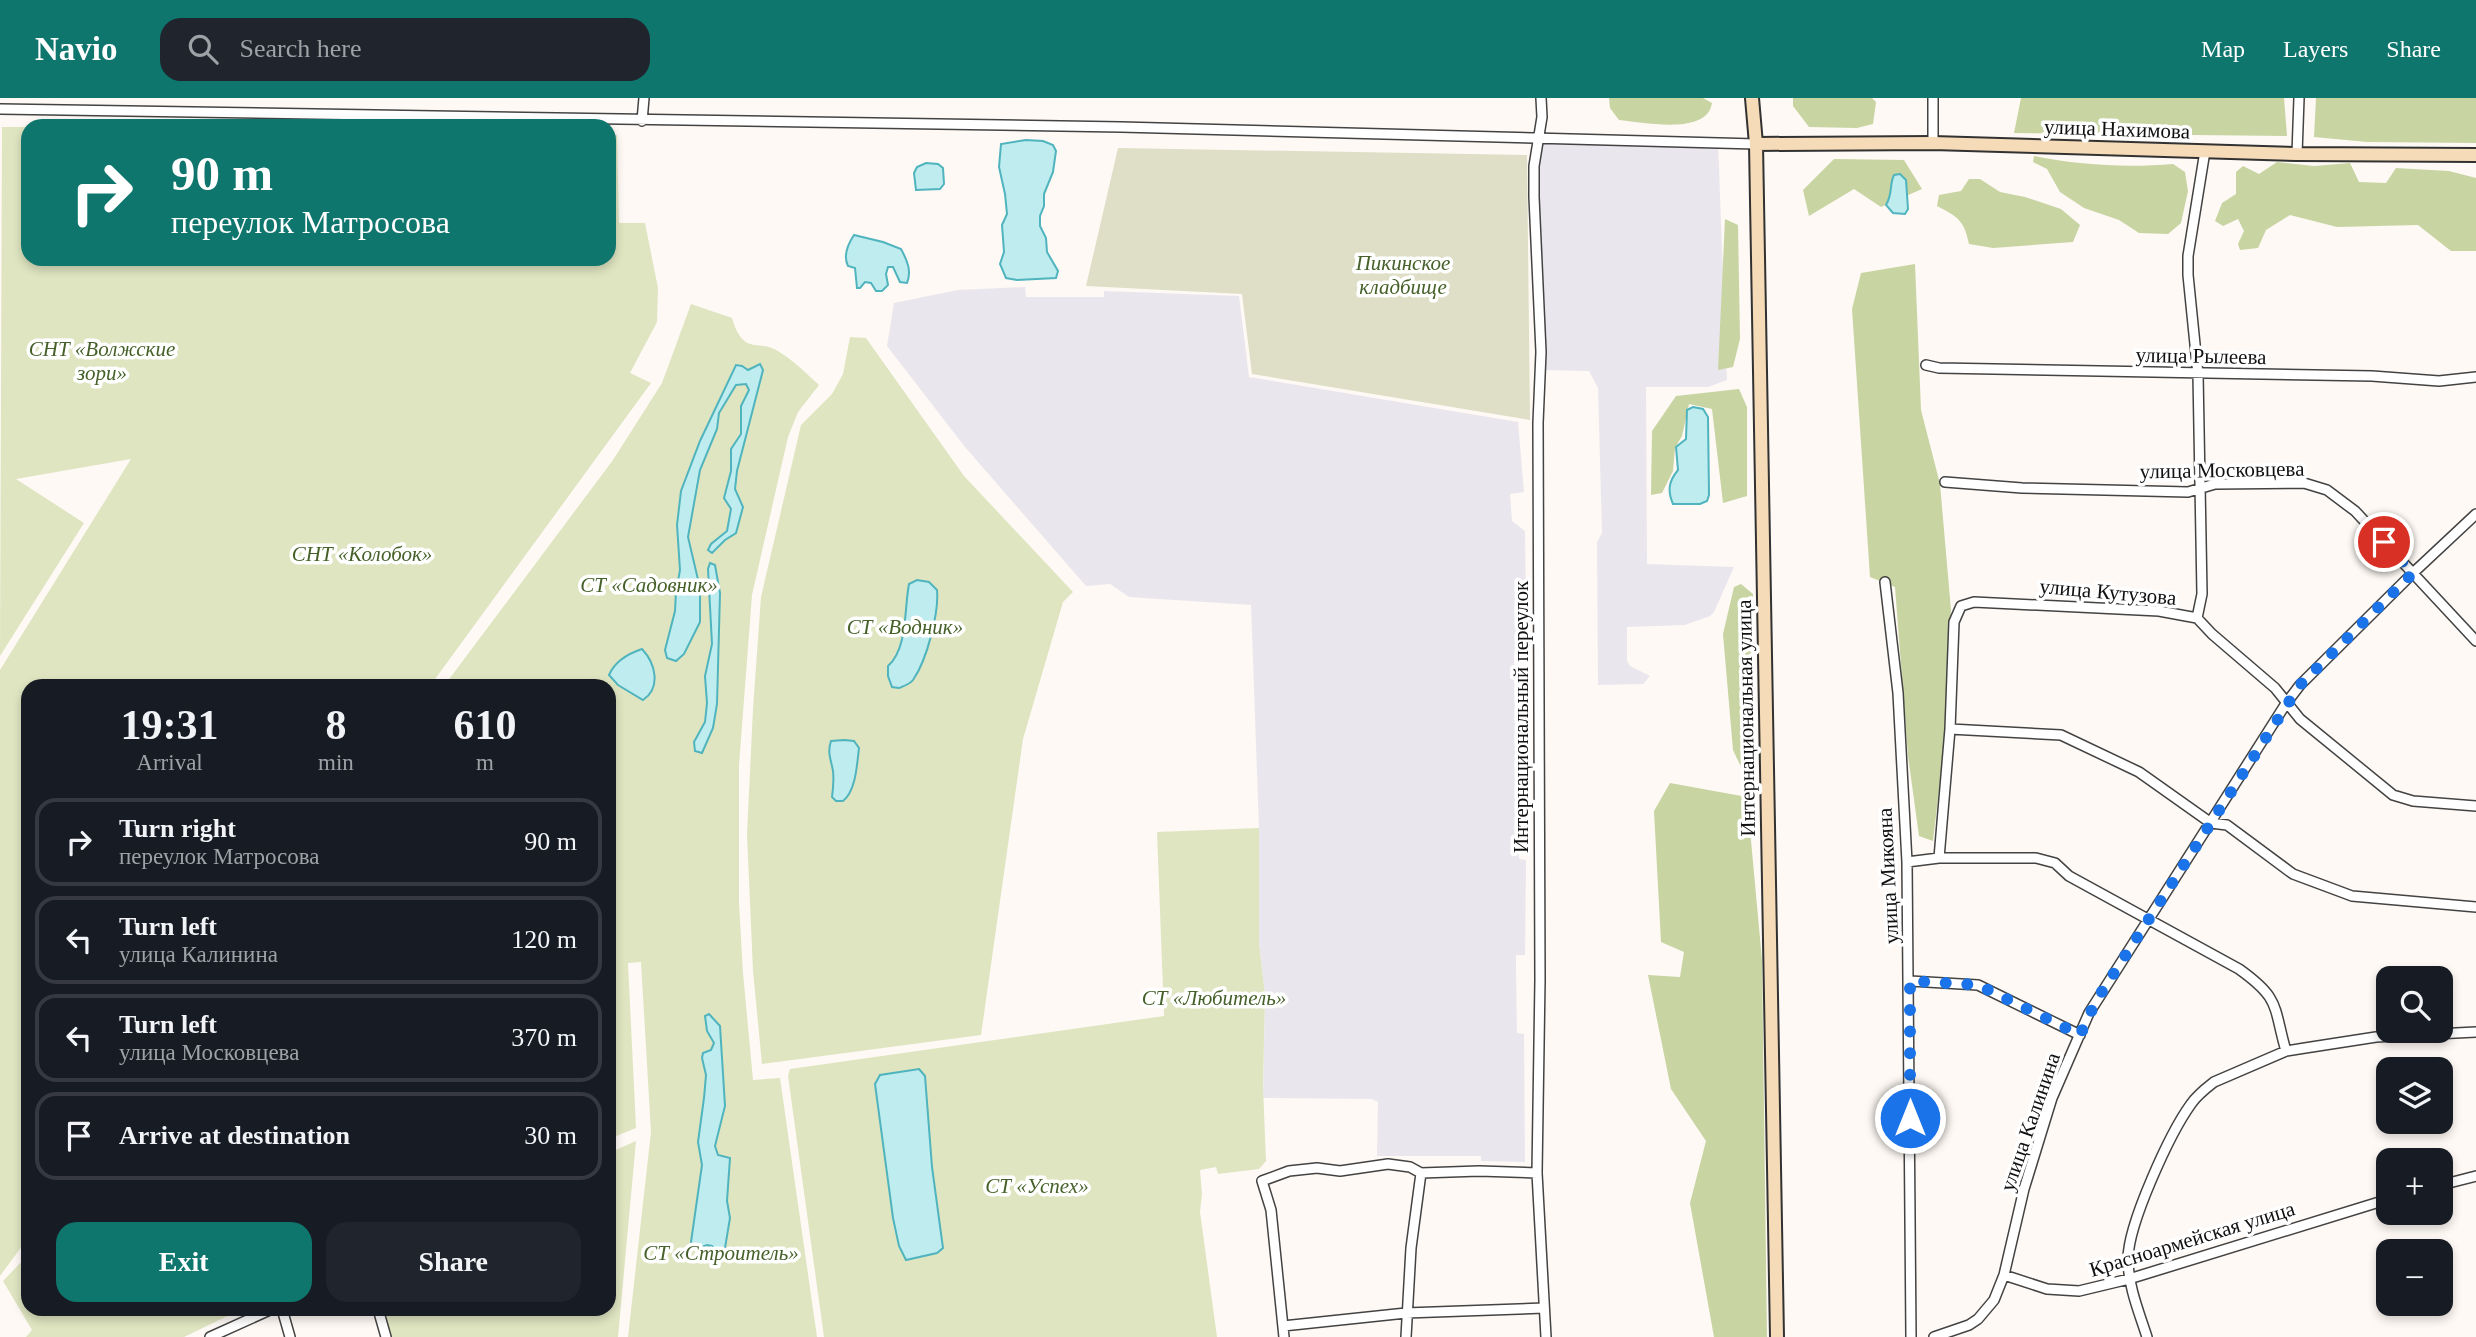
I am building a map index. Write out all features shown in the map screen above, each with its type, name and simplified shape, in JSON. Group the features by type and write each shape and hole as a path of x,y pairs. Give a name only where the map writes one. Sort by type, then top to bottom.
{"main road":[{"name":"Интернациональная улица","path":"1752,98 1756,144 1777,1337"},
{"name":"улица Нахимова","path":"1756,144 1933,144 2476,155"}],"street":[{"path":"642,121 645,98"},
{"name":"Интернациональный переулок","path":"1541,98 1540,140 1534,166 1541,352 1538,423 1540,979 1537,1173 1546,1337"},
{"path":"1933,98 1933,144"},
{"path":"2297,153 2299,98"},
{"path":"0,109 535,119"},
{"path":"616,121 1121,127 1756,144"},
{"path":"2197,618 2202,594 2201,489 2198,374 2188,256 2205,151"},
{"name":"улица Рылеева","path":"1926,365 1953,369 2372,376 2439,382 2476,377"},
{"name":"улица Московцева","path":"1945,482 2021,488 2188,492 2215,484 2294,483 2327,490 2356,511 2476,641"},
{"name":"улица Калинина","path":"1934,1337 1969,1325 1978,1319 1994,1300 2004,1275 2024,1189 2052,1098 2096,1001 2287,702 2300,685 2476,514"},
{"name":"улица Микояна","path":"1885,582 1898,693 1907,862 1911,1337"},
{"name":"улица Кутузова","path":"1950,729 1954,622 1957,611 1965,604 1974,602 2159,611 2197,618 2275,688 2300,719 2393,795 2413,801 2476,806"},
{"path":"1939,858 1950,729 2061,735 2139,772 2211,823 2227,825 2293,874 2334,891 2352,896 2476,907"},
{"path":"1907,862 1939,858 2046,859 2055,863 2069,876 2239,969 2263,987 2275,1004 2286,1051"},
{"path":"1910,981 1978,985 2080,1035"},
{"path":"2147,1337 2129,1279 2129,1243 2172,1139 2192,1103 2214,1082 2286,1051 2376,1037 2476,1032"},
{"path":"1284,1337 1271,1210 1262,1181 1289,1171 1317,1168 1340,1171 1388,1164 1410,1167 1421,1173 1537,1173"},
{"path":"1406,1337 1406,1313 1421,1173"},
{"path":"2453,1182 2476,1176"},
{"name":"Красноармейская улица","path":"2004,1275 2060,1291 2079,1291 2129,1279 2376,1203"},
{"path":"1283,1326 1406,1313 1544,1308"},
{"path":"210,1337 256,1316"},
{"path":"284,1316 290,1337"},
{"path":"380,1316 386,1337"}],"shaded area":[{"path":"1540,140 1718,142 1727,380 1708,387 1646,387 1647,564 1734,567 1710,616 1685,625 1627,627 1627,661 1630,666 1650,676 1643,684 1598,685 1597,542 1602,533 1598,388 1589,371 1540,370 1534,197"},
{"path":"1025,287 1026,297 1104,297 1104,291 1239,296 1249,377 1518,422 1524,492 1510,494 1512,521 1525,531 1526,610 1516,638 1514,663 1519,859 1526,860 1525,955 1516,955 1517,1033 1524,1034 1525,1162 1481,1161 1481,1156 1377,1156 1378,1102 1372,1099 1263,1098 1265,995 1259,943 1259,828 1251,605 1129,597 1110,584 1086,586 965,447 887,346 894,303 958,290"}],"green space":[{"path":"1609,98 1703,98 1712,103 1708,113 1699,120 1673,125 1619,120 1610,108"},
{"path":"1793,98 1872,98 1876,102 1873,124 1857,128 1809,127 1793,106"},
{"path":"2021,98 2284,98 2287,136 2014,133"},
{"path":"2316,98 2476,98 2476,143 2367,142 2314,137"},
{"path":"2,127 21,127 21,266 616,266 617,135 619,223 645,223 658,288 657,322 630,373 651,383 435,679 21,679 21,1248 0,1276 0,670 131,459 16,479 84,523 0,656"},
{"name":"Пикинское кладбище","path":"1118,148 1527,155 1530,420 1252,374 1242,294 1086,286"},
{"path":"2034,156 2103,165 2173,164 2185,172 2188,191 2181,223 2168,234 2139,233 2119,220 2084,208 2060,192 2047,169 2033,162"},
{"path":"1834,159 1904,160 1922,189 1881,207 1854,189 1809,216 1803,190"},
{"path":"2277,162 2314,166 2350,163 2359,182 2386,183 2396,168 2449,171 2476,178 2476,251 2451,251 2418,225 2337,227 2290,215 2266,230 2258,248 2240,250 2238,244 2244,231 2238,219 2223,226 2215,221 2222,203 2236,194 2236,172 2243,166 2259,174"},
{"path":"1969,179 1980,179 2000,192 2061,209 2080,225 2073,242 1993,248 1969,244 1959,220 1937,206 1939,195 1961,191"},
{"path":"1725,219 1738,225 1740,339 1733,367 1718,370"},
{"path":"1915,264 1921,410 1940,484 1951,610 1946,730 1933,841 1919,836 1908,756 1895,587 1870,577 1852,309 1861,273"},
{"name":"СТ «Садовник»","path":"691,304 732,318 741,338 781,353 819,385 798,412 788,437 752,595 739,765 739,903 753,1080 780,1078 817,1337 628,1337 651,1132 641,962 628,963 636,1128 616,1136 616,679 449,679 613,460 662,383"},
{"name":"СТ «Водник»","path":"850,337 866,338 964,476 1073,592 1063,602 1023,739 981,1035 762,1064 753,971 747,834 761,597 801,425 832,394 843,374"},
{"path":"1739,389 1747,407 1747,496 1723,503 1712,409 1689,404 1682,436 1675,448 1673,471 1662,493 1651,495 1652,431 1676,396"},
{"path":"1741,584 1753,594 1754,773 1743,771 1733,750 1723,634 1734,587"},
{"path":"1670,783 1747,797 1762,960 1767,1337 1714,1337 1690,1203 1706,1141 1671,1089 1648,975 1680,977 1684,952 1661,942 1654,811"},
{"name":"СТ «Успех»","path":"1259,828 1259,943 1265,995 1263,1087 1266,1161 1259,1169 1218,1174 1216,1167 1200,1170 1200,1212 1217,1337 824,1337 788,1076 790,1069 1164,1016 1157,832"},
{"path":"636,1141 618,1337 392,1337 386,1316 616,1316 616,1150"},
{"path":"21,1262 21,1311 3,1281"},
{"path":"24,1316 228,1316 184,1337 26,1337 32,1330"}],"water":[{"path":"1026,140 1043,141 1053,145 1056,151 1053,172 1044,194 1040,226 1046,238 1047,252 1058,271 1056,278 1006,278 1000,264 1004,252 1002,225 1007,214 999,167 1001,144"},
{"path":"926,163 938,164 943,168 944,184 940,189 916,190 914,173 917,167"},
{"path":"1900,174 1906,180 1908,209 1905,214 1893,213 1886,205 1894,175"},
{"path":"854,235 901,249 909,270 907,283 900,282 893,267 888,267 888,285 882,291 876,291 871,283 865,282 857,288 855,268 848,266 846,258"},
{"path":"760,364 763,370 737,471 735,489 743,507 736,533 712,553 708,550 711,544 727,531 731,509 724,498 731,471 731,449 741,434 741,406 749,390 746,384 736,385 719,413 717,429 700,470 688,537 700,588 700,622 684,654 676,661 667,658 665,650 675,611 680,570 677,525 681,491 700,441 736,365 748,370"},
{"path":"1693,407 1703,409 1708,417 1709,495 1707,501 1700,504 1673,504 1670,490 1678,470 1676,447 1686,439 1687,410"},
{"path":"710,563 715,565 720,593 717,704 713,728 702,753 695,751 694,742 705,722 707,703 705,676 712,644 708,569"},
{"path":"917,580 929,582 937,590 931,636 913,680 899,688 892,687 888,666 902,639 909,584"},
{"path":"642,649 653,669 654,683 649,695 643,700 618,685 616,679 609,675 622,659"},
{"path":"831,741 854,741 859,748 851,791 843,801 836,801 832,797 833,774 829,749"},
{"path":"709,1014 720,1026 725,1106 715,1146 718,1155 730,1158 727,1201 730,1218 724,1254 718,1254 712,1246 707,1245 696,1249 691,1242 702,1165 698,1142 706,1075 702,1058 703,1053 711,1050 714,1043 707,1031 705,1016"},
{"path":"919,1069 925,1076 932,1167 943,1248 937,1253 906,1260 899,1246 893,1218 875,1084 880,1075"}],"route":[{"path":"1910,1118 1910,981 1978,985 2080,1035 2096,1001 2287,702 2300,685 2413,573 2384,542"}],"park label":[{"name":"СНТ «Волжские зори»","path":"102,361"},
{"name":"СНТ «Колобок»","path":"362,554"},
{"name":"СТ «Любитель»","path":"1214,998"},
{"name":"СТ «Строитель»","path":"721,1253"}]}
